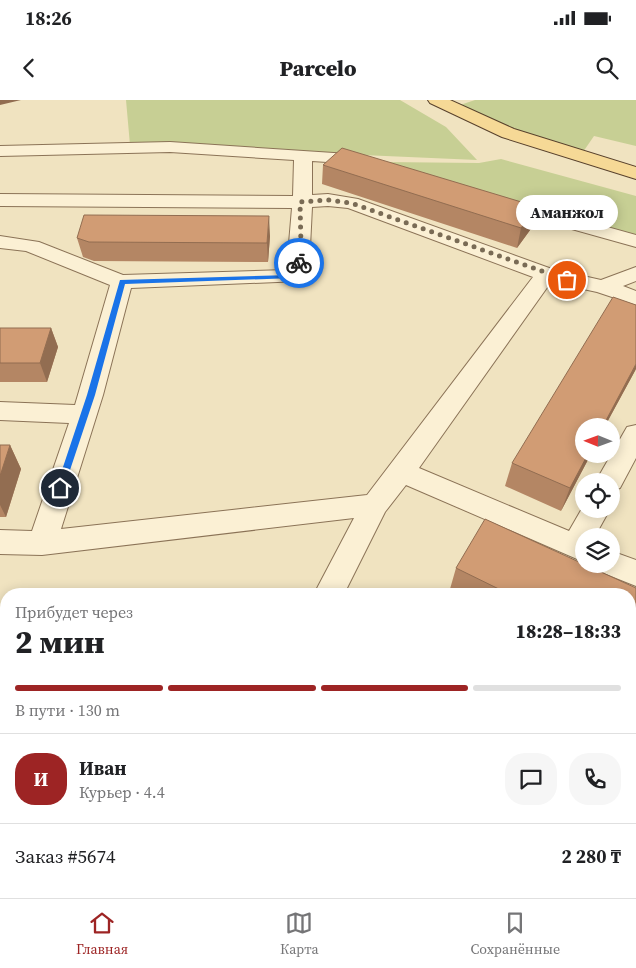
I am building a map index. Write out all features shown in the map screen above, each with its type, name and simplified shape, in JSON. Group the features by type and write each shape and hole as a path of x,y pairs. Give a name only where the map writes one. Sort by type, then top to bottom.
{"main road":[{"path":"436,100 508,133 636,173"}],"street":[{"path":"0,151 170,147 343,158 380,169"},
{"path":"0,242 26,244 122,282 293,276 298,267 301,246 302,156"},
{"path":"484,198 636,241"},
{"path":"0,200 300,202 328,200 351,203 546,274 603,287 636,298"},
{"path":"603,287 636,273"},
{"path":"332,588 375,504 401,472 546,274"},
{"path":"42,542 83,414 91,395 122,282"},
{"path":"0,411 83,414"},
{"path":"614,473 636,434"},
{"path":"401,472 575,546"},
{"path":"0,542 42,542 375,504"},
{"path":"620,566 636,574"}],"green space":[{"path":"126,100 400,100 446,127 477,160 130,145"},
{"path":"475,100 636,100 636,146 594,136 583,152 517,132 457,106"},
{"path":"501,159 636,196 636,236 384,162 479,163"}],"building":[{"path":"342,148 538,207 521,228 323,165"},
{"path":"84,215 269,216 267,243 89,242 77,238"},
{"path":"613,297 636,305 636,364 607,418 575,418 575,463 583,463 578,473 575,473 575,479 570,488 512,463"},
{"path":"0,328 51,328 40,363 0,363"},
{"path":"0,445 10,445 0,476"},
{"path":"485,519 575,560 575,573 603,573 636,588 497,588 456,568"}],"way so far":[{"path":"299,263 301,246 300,202 328,200 351,203 567,280"}],"place":[{"name":"Аманжол","path":"567,280"}],"route":[{"path":"60,488 83,414 91,395 122,282 257,279 293,276 299,263"}]}
